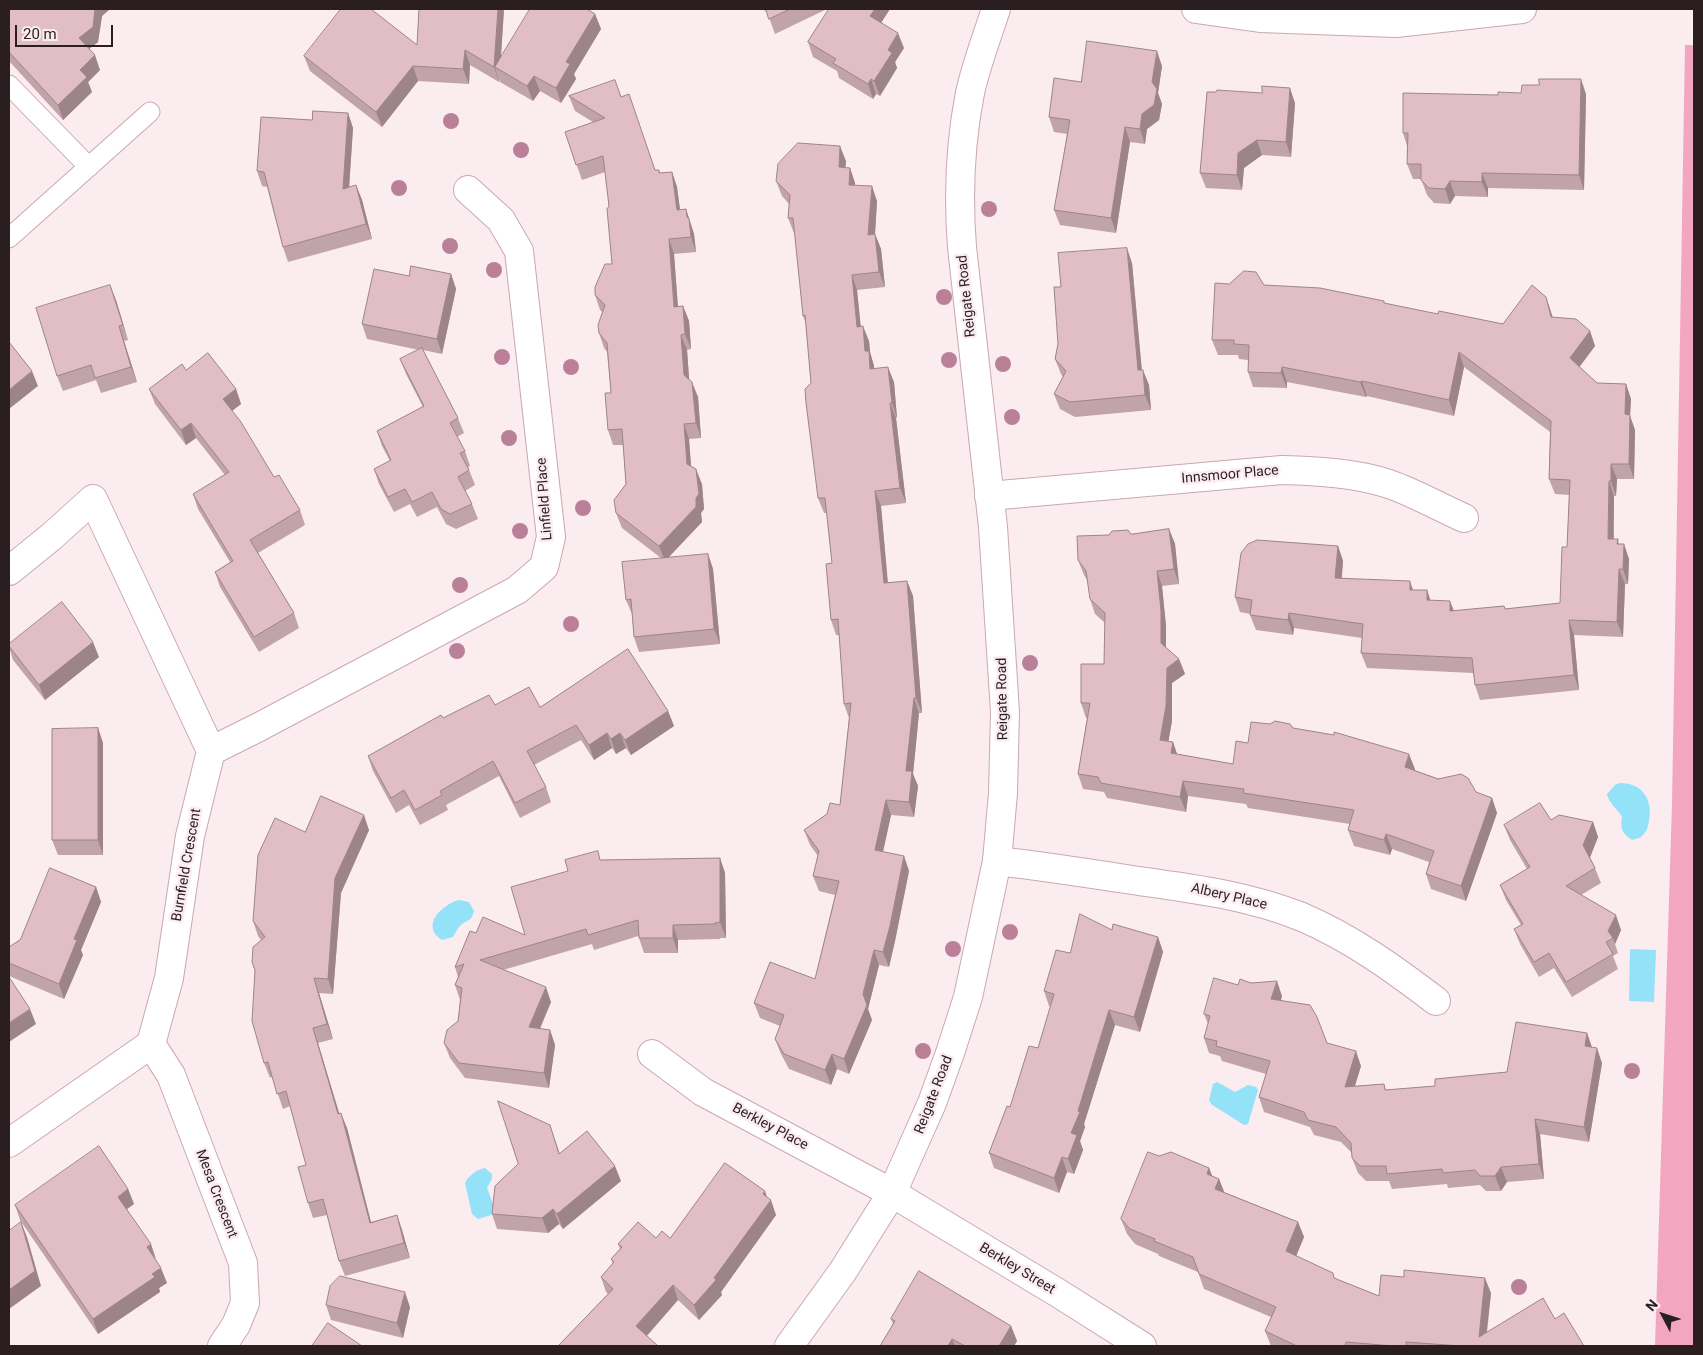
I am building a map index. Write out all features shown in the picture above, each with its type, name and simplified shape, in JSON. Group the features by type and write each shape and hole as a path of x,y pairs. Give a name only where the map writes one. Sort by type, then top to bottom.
{"street":[{"name":"Reigate Road","path":"789,1346 843,1271 892,1194 932,1103 968,997 997,861 1003,793 1005,712 997,574 959,209 964,131 970,92 996,9"},
{"path":"1196,9 1260,18 1396,23 1522,9"},
{"name":"Linfield Place","path":"211,751 260,727 517,590 544,567 551,537 519,251 501,220 468,190"},
{"name":"Innsmoor Place","path":"989,496 1282,470 1313,471 1350,475 1389,484 1464,518"},
{"path":"9,571 51,537 93,499 211,751"},
{"name":"Burnfield Crescent","path":"151,1044 169,978 190,836 211,751"},
{"name":"Albery Place","path":"997,861 1217,892 1259,902 1302,918 1363,949 1389,965 1436,1001"},
{"path":"9,1143 151,1044"},
{"name":"Mesa Crescent","path":"151,1044 171,1075 242,1263 245,1303 236,1326 222,1346"},
{"name":"Berkley Place","path":"652,1054 703,1092 892,1194"},
{"name":"Berkley Street","path":"892,1194 1058,1293 1142,1346"}],"lane":[{"path":"9,85 89,167"},
{"path":"9,238 150,112"}],"shaded area":[{"path":"1685,45 1694,45 1694,1346 1655,1346 1672,804"}],"water":[{"path":"1620,783 1640,789 1648,800 1650,813 1646,830 1641,837 1632,840 1622,830 1622,817 1609,801 1607,794 1615,785"},
{"path":"459,900 469,902 474,911 473,915 460,926 453,937 442,940 433,929 433,923 440,911"},
{"path":"1630,949 1656,950 1654,1002 1629,1001"},
{"path":"1217,1082 1235,1092 1248,1085 1256,1087 1258,1090 1248,1124 1244,1125 1211,1104 1209,1100 1213,1084"},
{"path":"485,1168 492,1174 492,1179 487,1188 495,1209 491,1215 478,1219 472,1214 465,1183 473,1173"}],"building":[{"path":"9,9 95,9 93,27 79,38 95,55 80,70 87,77 58,105 9,52"},
{"path":"341,9 371,9 417,45 419,9 498,9 494,67 465,50 463,69 413,66 376,112 304,56"},
{"path":"530,9 587,9 595,14 566,62 570,64 556,88 534,76 527,86 495,67"},
{"path":"766,9 790,9 769,19"},
{"path":"829,9 875,9 870,16 898,33 888,50 892,53 874,81 871,79 868,84 833,63 836,59 808,42"},
{"path":"1087,41 1157,51 1152,82 1157,89 1154,105 1142,114 1140,129 1125,127 1111,218 1054,210 1070,120 1049,117 1054,78 1081,82"},
{"path":"1539,79 1581,79 1579,175 1482,173 1482,182 1450,181 1445,189 1429,188 1421,180 1421,164 1407,164 1408,133 1403,133 1403,93 1498,95 1498,92 1521,93 1522,85 1539,85"},
{"path":"615,80 621,97 629,94 655,170 659,170 659,173 672,172 677,210 686,209 691,237 669,239 674,307 683,306 685,334 681,335 684,375 692,382 696,423 684,424 687,464 696,469 699,494 696,498 696,507 659,546 616,513 614,500 626,484 622,429 608,430 605,393 611,393 607,343 599,333 598,325 605,305 595,295 595,287 605,264 612,264 607,209 609,206 603,156 576,165 565,132 605,118 569,96"},
{"path":"1262,86 1290,88 1286,142 1257,140 1238,153 1237,175 1200,173 1207,92 1216,92 1217,90 1262,93"},
{"path":"313,111 348,113 343,189 356,185 366,224 283,247 264,172 257,171 261,117 312,120"},
{"path":"798,143 840,146 839,167 850,168 849,185 872,186 868,235 875,234 879,272 852,275 857,327 863,326 865,351 869,351 870,369 888,367 892,403 890,403 900,488 875,491 884,583 907,581 916,698 914,698 906,771 912,771 909,802 886,800 875,850 904,856 890,926 883,952 874,950 863,994 867,1005 844,1059 832,1054 825,1070 784,1054 775,1039 784,1015 754,1003 770,962 815,979 839,881 813,876 819,851 804,830 827,814 830,803 840,805 851,703 844,704 838,619 831,620 826,564 832,563 825,498 818,498 806,403 805,389 811,383 793,218 788,218 790,195 776,181 778,164"},
{"path":"1127,248 1138,370 1143,370 1145,395 1070,402 1054,394 1066,371 1055,359 1058,344 1054,287 1061,287 1058,253"},
{"path":"411,266 451,274 437,339 362,324 374,269 409,276"},
{"path":"1244,271 1256,272 1264,285 1320,288 1438,314 1439,311 1503,324 1532,285 1546,297 1551,317 1576,319 1590,331 1570,358 1597,383 1626,384 1625,414 1630,415 1629,464 1611,464 1611,481 1609,481 1608,539 1618,539 1617,544 1624,544 1623,569 1619,569 1617,622 1569,620 1574,675 1475,685 1472,658 1361,653 1363,624 1289,613 1288,620 1250,615 1252,600 1235,597 1241,553 1248,544 1257,540 1338,546 1335,578 1410,581 1410,590 1427,590 1427,600 1450,601 1450,611 1504,606 1505,609 1560,603 1562,547 1567,547 1570,480 1549,479 1551,421 1459,352 1449,400 1362,381 1282,367 1281,373 1248,372 1249,345 1234,344 1234,340 1212,340 1215,283 1229,284"},
{"path":"110,285 123,325 119,326 131,367 95,378 91,365 57,376 36,308"},
{"path":"9,342 32,371 9,390"},
{"path":"422,348 458,418 450,423 465,451 460,453 469,470 458,477 472,504 450,514 441,509 432,492 412,502 405,489 388,497 374,469 391,460 377,431 424,406 400,359"},
{"path":"208,353 236,389 223,399 241,422 274,477 279,475 300,510 250,540 294,613 254,637 215,572 233,561 193,494 229,472 191,423 181,430 149,389 182,364 186,370"},
{"path":"1169,529 1174,569 1157,571 1161,611 1161,643 1179,659 1167,668 1166,706 1160,740 1173,742 1171,753 1233,764 1236,741 1248,743 1251,722 1270,724 1275,721 1290,724 1293,728 1334,735 1334,732 1409,754 1405,767 1438,779 1461,774 1468,778 1476,792 1492,798 1461,886 1426,874 1434,851 1386,834 1384,840 1348,830 1354,810 1243,793 1244,789 1183,781 1180,797 1101,783 1098,777 1078,774 1090,703 1081,703 1081,664 1104,664 1105,613 1090,599 1086,571 1078,560 1077,536 1109,535 1112,531 1128,530 1131,534"},
{"path":"708,554 714,629 634,637 631,599 626,600 622,562"},
{"path":"62,602 93,642 39,685 9,644"},
{"path":"628,649 668,711 625,740 620,733 611,739 607,733 589,745 576,725 527,751 546,787 515,803 493,761 440,791 442,795 415,810 404,790 391,798 368,756 441,715 443,718 489,695 495,705 529,687 540,707"},
{"path":"98,728 98,840 52,840 52,729"},
{"path":"321,796 364,815 335,878 328,979 314,978 327,1024 313,1028 338,1114 341,1113 370,1223 397,1215 404,1243 339,1261 323,1199 308,1203 298,1167 306,1165 286,1091 277,1094 268,1062 264,1063 252,1021 255,970 252,962 253,947 265,937 253,921 258,855 275,818 305,832"},
{"path":"1540,803 1551,820 1559,815 1593,822 1583,845 1595,868 1566,886 1616,915 1608,931 1613,938 1606,942 1613,954 1566,982 1549,953 1534,962 1514,929 1523,924 1500,885 1530,867 1504,825"},
{"path":"598,851 600,860 720,858 720,922 715,924 673,925 673,938 639,938 638,920 588,935 586,929 480,960 546,987 529,1027 550,1030 544,1073 459,1063 444,1043 447,1030 458,1021 462,988 455,985 464,964 455,967 470,931 476,933 483,917 525,935 511,887 568,871 565,860"},
{"path":"50,868 96,887 74,939 77,940 59,984 9,963 9,947 20,940"},
{"path":"1080,914 1112,930 1113,924 1158,937 1134,1017 1109,1010 1078,1111 1080,1112 1071,1133 1077,1135 1068,1159 1062,1157 1054,1178 989,1153 1007,1106 1010,1107 1029,1046 1038,1048 1054,994 1044,991 1056,950 1070,953"},
{"path":"9,977 30,1009 9,1023"},
{"path":"1214,978 1238,985 1240,979 1251,983 1277,981 1271,999 1310,1005 1327,1043 1356,1051 1345,1087 1384,1084 1385,1090 1435,1086 1435,1079 1507,1072 1516,1022 1587,1033 1585,1046 1597,1048 1584,1127 1535,1119 1539,1164 1501,1167 1495,1176 1480,1176 1475,1170 1443,1173 1442,1169 1387,1174 1386,1166 1360,1166 1352,1158 1351,1143 1336,1127 1308,1120 1304,1112 1259,1097 1270,1061 1216,1046 1217,1041 1204,1038 1210,1016 1204,1014"},
{"path":"498,1101 550,1125 559,1154 587,1131 615,1166 557,1214 553,1209 542,1218 492,1214 495,1186 518,1164"},
{"path":"99,1146 128,1189 118,1197 151,1244 147,1247 161,1268 152,1274 155,1277 93,1319 15,1205"},
{"path":"1148,1152 1159,1156 1171,1152 1209,1168 1207,1174 1219,1179 1215,1189 1298,1222 1286,1251 1333,1273 1334,1278 1379,1296 1381,1275 1404,1277 1404,1270 1485,1278 1479,1337 1543,1298 1555,1319 1564,1313 1584,1346 1461,1346 1406,1342 1406,1346 1393,1346 1346,1342 1345,1346 1297,1346 1265,1331 1276,1307 1199,1274 1193,1257 1130,1229 1121,1219"},
{"path":"725,1163 765,1191 763,1194 771,1200 714,1278 716,1280 694,1305 673,1285 636,1326 658,1346 558,1346 613,1289 601,1277 614,1262 611,1259 622,1247 618,1244 638,1222 656,1238 662,1231 670,1238"},
{"path":"21,1222 35,1271 9,1290 9,1231"},
{"path":"919,1271 1011,1326 999,1346 965,1346 952,1339 948,1346 880,1346 895,1321 891,1319"},
{"path":"340,1276 405,1292 397,1323 326,1305 330,1286"},
{"path":"328,1323 362,1346 312,1346"}]}
